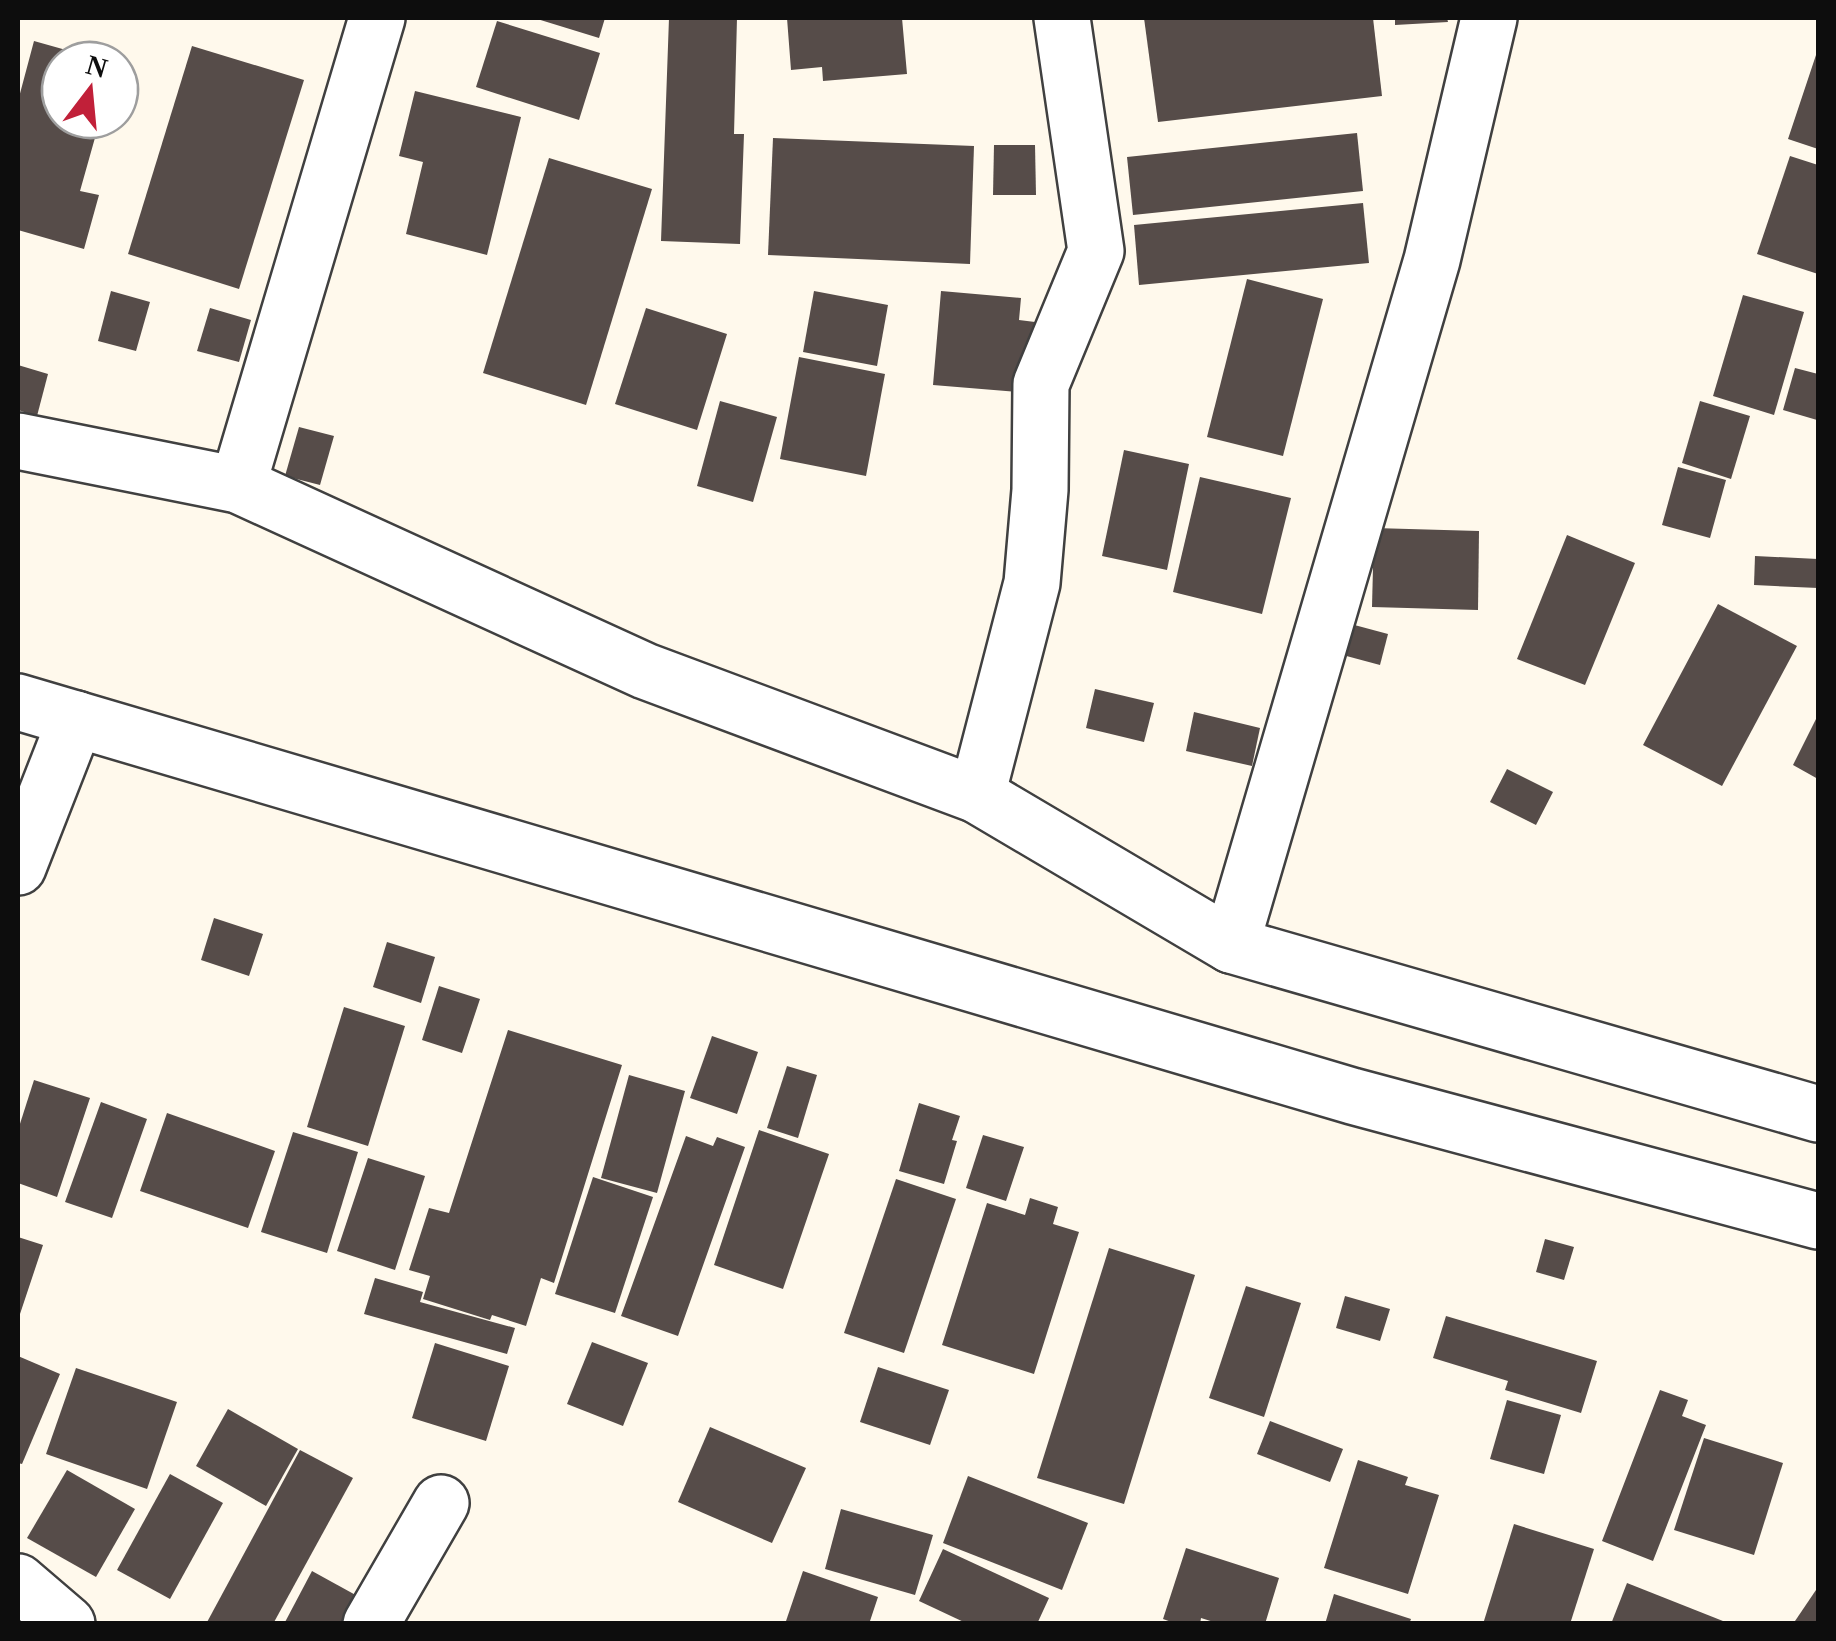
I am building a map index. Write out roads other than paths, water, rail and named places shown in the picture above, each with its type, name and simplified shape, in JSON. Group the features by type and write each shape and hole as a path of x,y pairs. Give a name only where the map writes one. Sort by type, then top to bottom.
{"street":[{"path":"238,485 377,18"},
{"path":"976,795 1032,583 1040,490 1041,384 1096,251 1062,18"},
{"path":"1231,944 1432,260 1488,18"},
{"path":"18,441 238,485 645,671 976,795 1231,944 1818,1114"},
{"path":"18,702 1352,1096 1818,1221"},
{"path":"18,867 76,719"},
{"path":"371,1624 441,1503"},
{"path":"18,1582 67,1624"}]}
